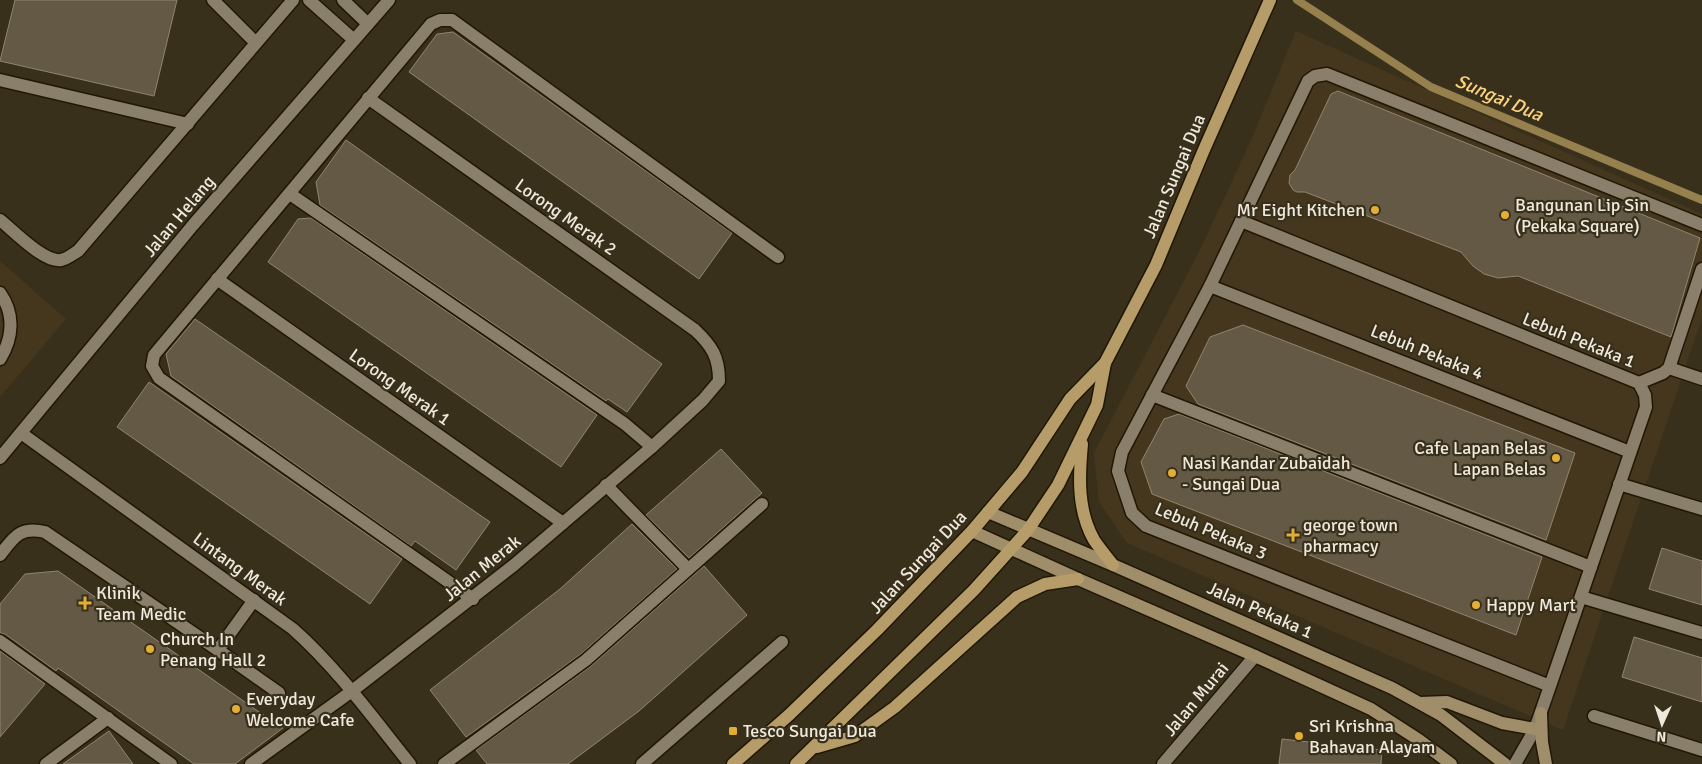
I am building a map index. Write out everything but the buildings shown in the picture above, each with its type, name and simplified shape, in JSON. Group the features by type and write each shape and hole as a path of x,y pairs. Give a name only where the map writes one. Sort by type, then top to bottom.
{"main road":[{"name":"Jalan Sungai Dua","path":"733,764 789,715 877,630 972,531 1022,472 1070,399 1105,363 1156,265 1202,152 1269,2"},
{"name":"Jalan Sungai Dua","path":"796,764 974,590 1028,530 1058,485 1083,436 1097,405 1105,363"},
{"path":"1083,436 1080,475 1084,515 1094,540 1114,565"},
{"name":"Jalan Pekaka 1","path":"988,512 1114,565 1392,688 1440,715 1505,764"},
{"path":"972,531 1078,580 1255,656 1371,709 1419,740 1451,764"},
{"path":"814,748 856,736 895,707 1017,597 1045,584 1078,580"},
{"path":"1420,703 1447,702 1502,723 1535,729"},
{"path":"1541,712 1542,742 1546,764"}],"street":[{"path":"213,0 256,43"},
{"path":"0,220 41,254 50,259 61,260 78,251 293,0"},
{"path":"309,0 354,40"},
{"path":"343,0 368,24"},
{"name":"Jalan Helang","path":"0,458 193,225 389,0"},
{"path":"473,599 159,378 152,366 154,355 431,24 440,20 452,20 778,257"},
{"name":"Lebuh Pekaka 3","path":"1550,686 1146,526 1132,513 1118,472 1122,452 1210,286 1308,81 1315,76 1327,74 1702,225"},
{"path":"0,80 188,124"},
{"name":"Lorong Merak 2","path":"368,98 695,330 713,351 719,367 719,381"},
{"path":"290,194 625,424 652,447"},
{"name":"Lebuh Pekaka 1","path":"1241,221 1639,383 1645,395 1646,407 1535,729 1515,764"},
{"path":"1639,383 1663,373 1669,368 1702,269"},
{"name":"Lorong Merak 1","path":"217,279 563,523"},
{"name":"Lebuh Pekaka 4","path":"1210,286 1630,452"},
{"path":"0,293 11,318 11,332 7,348 0,359"},
{"path":"1669,368 1702,379"},
{"name":"Jalan Merak","path":"251,764 352,691 473,599 652,447 703,400 719,381"},
{"path":"1152,395 1591,566"},
{"name":"Lintang Merak","path":"21,433 254,600 310,644 352,691 410,764"},
{"path":"1619,484 1702,509"},
{"path":"606,485 688,569"},
{"path":"444,764 586,660 762,504"},
{"path":"0,555 18,534 26,530 45,532 279,693"},
{"path":"1581,597 1702,633"},
{"path":"218,650 254,600"},
{"path":"0,641 170,764"},
{"path":"642,764 782,642"},
{"name":"Jalan Murai","path":"1163,764 1255,656"},
{"path":"1594,716 1702,750"},
{"path":"46,764 108,718"}],"shaded area":[{"path":"1296,31 1702,214 1702,318 1563,730 1127,543 1099,502 1094,453 1201,248 1252,138"},
{"path":"0,261 66,319 0,397"}],"waterway":[{"name":"Sungai Dua","path":"1297,0 1431,87 1702,200"}],"place":[{"name":"Mr Eight Kitchen","path":"1375,210"},
{"name":"Bangunan Lip Sin (Pekaka Square)","path":"1505,215"},
{"name":"Cafe Lapan Belas Lapan Belas","path":"1556,458"},
{"name":"Nasi Kandar Zubaidah - Sungai Dua","path":"1172,473"},
{"name":"george town pharmacy","path":"1293,535"},
{"name":"Klinik Team Medic","path":"85,603"},
{"name":"Happy Mart","path":"1476,605"},
{"name":"Church In Penang Hall 2","path":"150,649"},
{"name":"Everyday Welcome Cafe","path":"236,709"},
{"name":"Tesco Sungai Dua","path":"733,731"},
{"name":"Sri Krishna Bahavan Alayam","path":"1299,736"}]}
